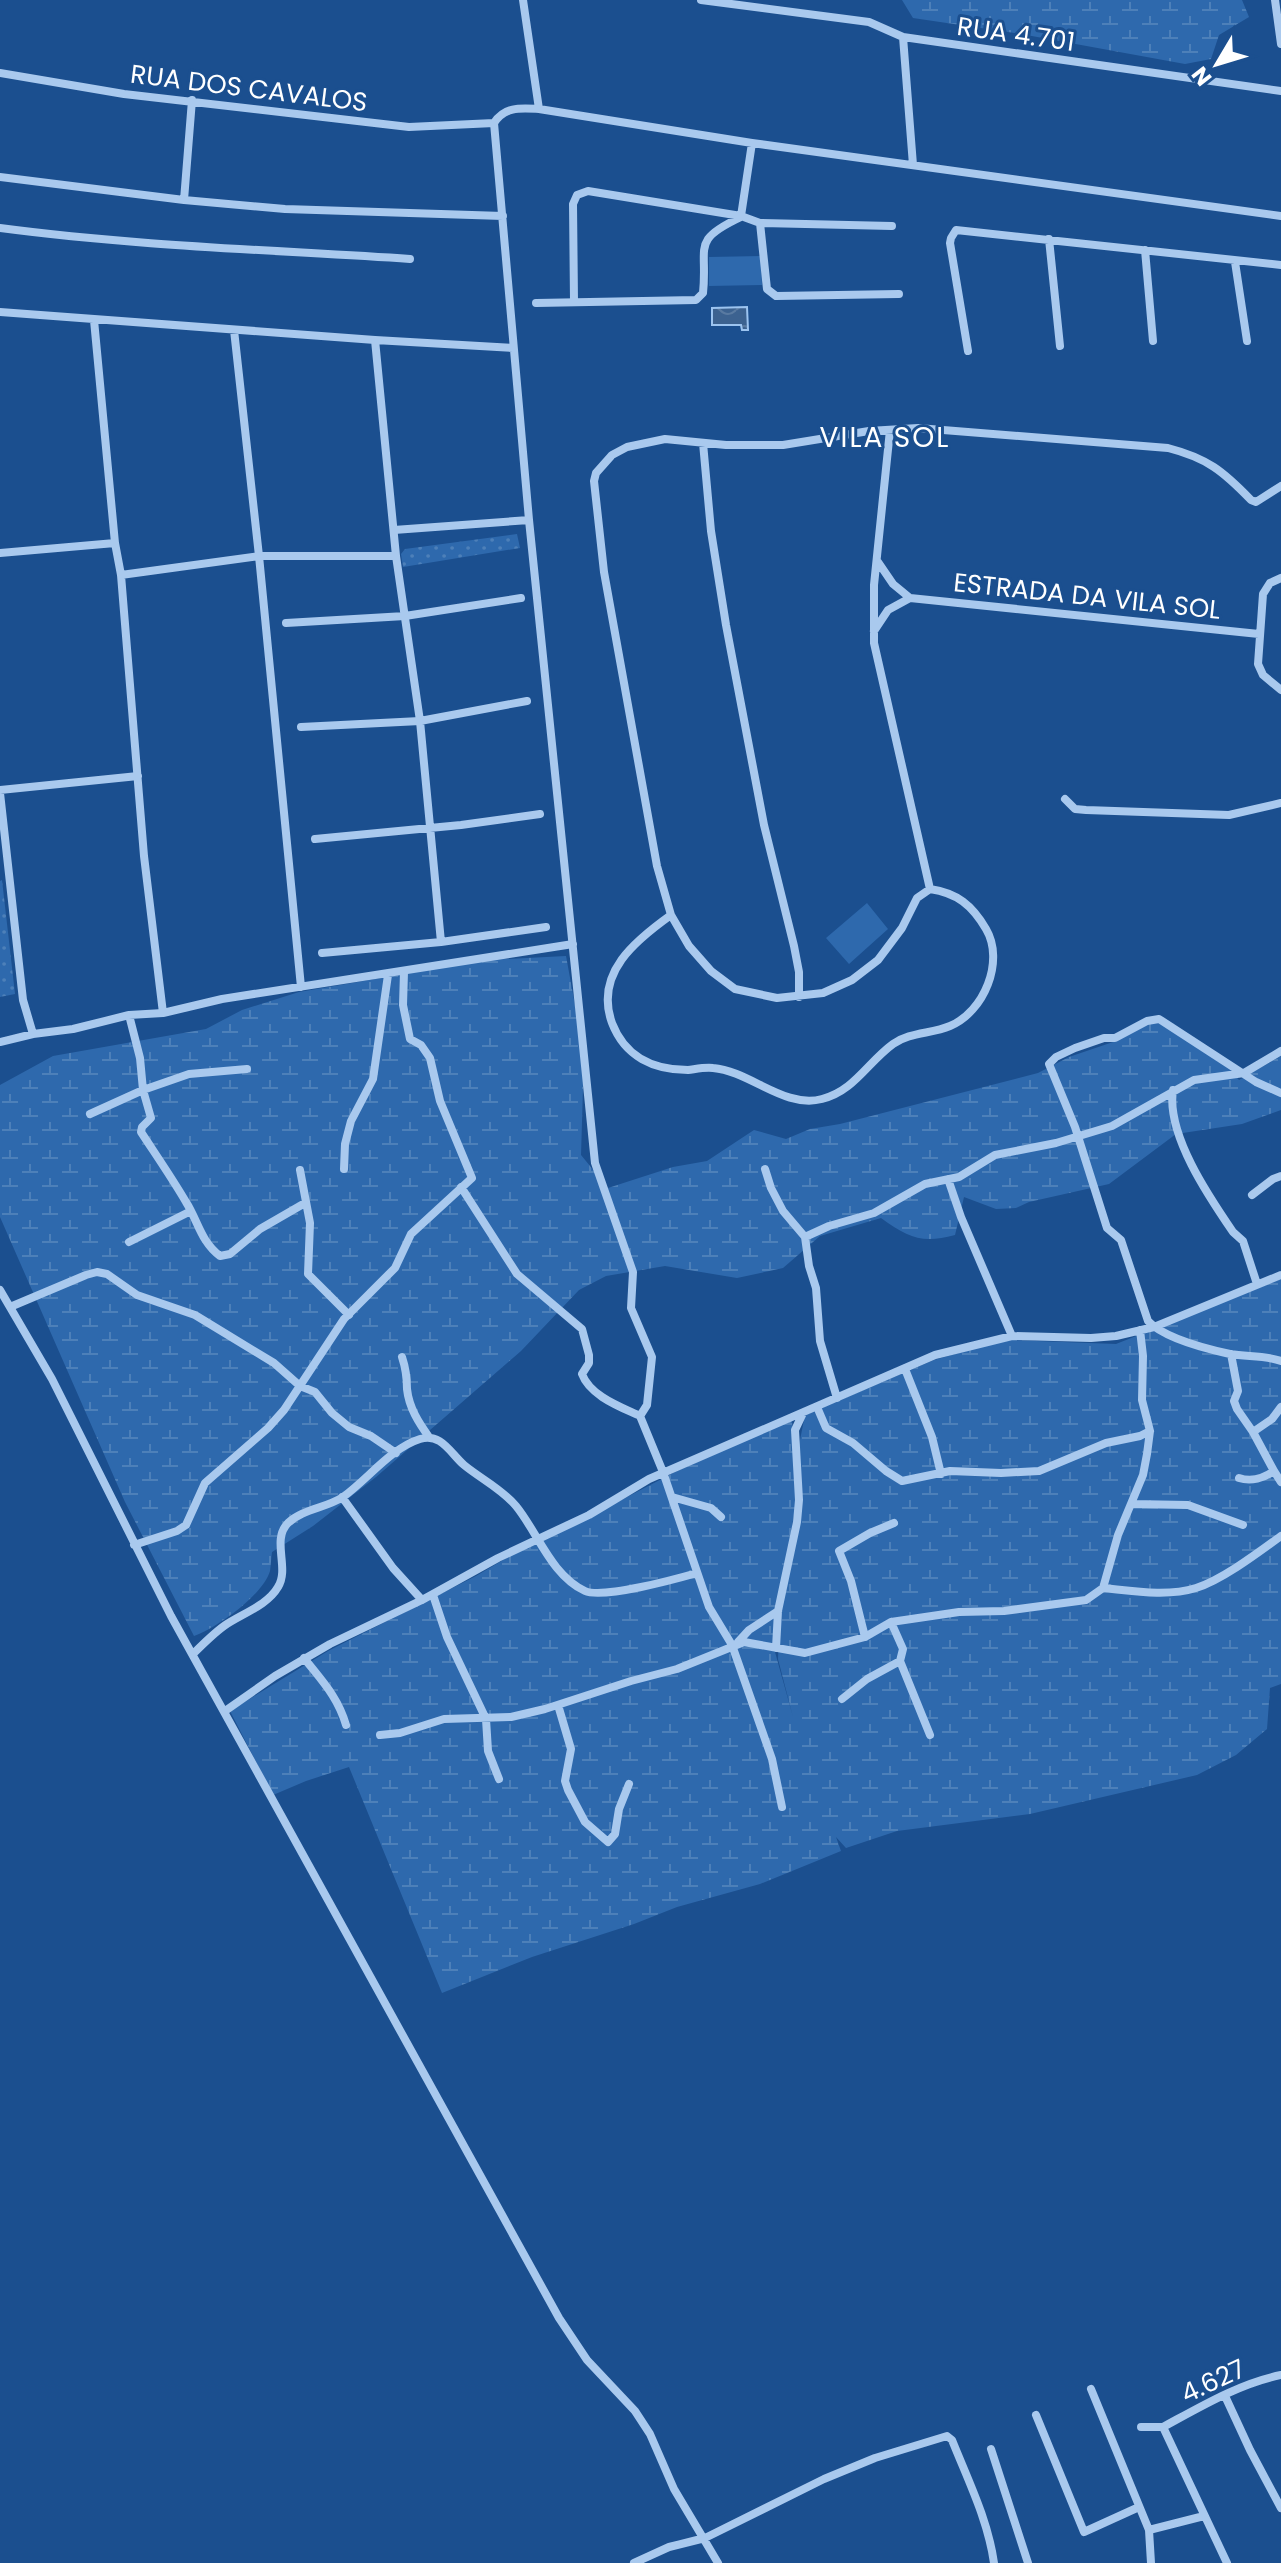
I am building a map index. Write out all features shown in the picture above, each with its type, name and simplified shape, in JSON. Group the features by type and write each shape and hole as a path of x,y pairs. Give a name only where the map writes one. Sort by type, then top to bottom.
{"street":[{"path":"523,0 539,109"},
{"name":"RUA 4.701","path":"701,0 869,22 903,37 1281,91"},
{"path":"1275,0 1281,44"},
{"path":"903,37 913,165"},
{"name":"RUA DOS CAVALOS","path":"0,73 124,94 409,127 494,123"},
{"path":"184,200 192,100"},
{"path":"640,1416 647,1405 652,1357 631,1308 633,1272 595,1163 529,520 494,123 498,116 513,108 539,109 752,143 1281,216"},
{"path":"741,216 752,143"},
{"path":"0,177 285,209 503,216"},
{"path":"574,301 573,204 577,195 588,191 741,216 760,223 892,226"},
{"path":"536,303 696,300 704,288 702,255 705,240 712,232 741,216"},
{"path":"760,223 767,289 773,295 899,294"},
{"path":"0,228 70,237 276,253 410,259"},
{"path":"968,351 950,243 953,233 960,229 1281,265"},
{"path":"1049,239 1060,346"},
{"path":"1145,250 1153,341"},
{"path":"1235,262 1247,341"},
{"path":"0,312 513,348"},
{"path":"94,320 115,543 121,575 144,856 163,1013"},
{"path":"234,330 301,987"},
{"path":"375,340 396,556 420,721 441,942"},
{"path":"671,915 624,954 612,977 609,999 611,1021 622,1043 638,1059 658,1068 713,1068 740,1074 798,1100 819,1100 839,1093 896,1042 921,1032 951,1026 973,1010 986,988 994,960 990,937 980,919 958,896 930,889 917,898 902,928 878,960 852,980 823,993 768,997 735,989 711,971 689,946 671,915 657,866 609,603 593,494 594,481 603,462 627,447 665,439 783,445 918,428 1168,448 1215,466 1251,500 1261,501 1279,489"},
{"path":"890,430 876,559 874,632 878,669 930,889"},
{"path":"703,443 711,531 726,625 764,825 794,946 799,972 799,997"},
{"path":"394,530 529,520"},
{"path":"0,553 115,543"},
{"path":"121,575 259,556 396,556"},
{"path":"874,632 888,610 910,598 887,578 876,559"},
{"path":"1281,578 1270,583 1263,594 1259,634 1259,670 1281,690"},
{"path":"286,623 405,616 521,598"},
{"name":"ESTRADA DA VILA SOL","path":"910,598 1259,634"},
{"path":"301,727 420,721 527,701"},
{"path":"33,1034 23,1000 0,791 138,776"},
{"path":"1065,799 1075,809 1229,815 1281,803"},
{"path":"315,839 540,814"},
{"path":"322,953 441,942 546,927"},
{"path":"0,1042 129,1015 163,1013 222,999 573,944"},
{"path":"134,1545 186,1525 205,1483 268,1428 349,1315 395,1268 417,1228 472,1178 440,1101 430,1058 421,1045 410,1039 403,1005 404,972"},
{"path":"344,1169 345,1144 351,1121 373,1079 388,975"},
{"path":"129,1015 151,1118 141,1132 191,1211 206,1243 220,1256 225,1256 260,1229 305,1203"},
{"path":"1281,1093 1256,1082 1159,1019 1147,1021 1115,1038 1104,1038 1075,1048 1049,1064 1107,1228 1121,1240 1148,1321 1154,1327 1190,1343 1231,1354 1252,1354 1281,1361"},
{"path":"805,1237 829,1226 874,1213 925,1184 959,1177 995,1155 1077,1138 1112,1126 1194,1080 1244,1073 1281,1051"},
{"path":"90,1114 189,1074 247,1069"},
{"path":"1173,1090 1170,1106 1190,1166 1220,1213 1243,1241 1257,1284"},
{"path":"765,1169 783,1211 805,1237 816,1288 820,1341 837,1398"},
{"path":"300,1170 310,1223 308,1274 349,1315"},
{"path":"1252,1195 1281,1176"},
{"path":"948,1179 1012,1336"},
{"path":"461,1187 517,1274 582,1329 589,1355 589,1363 582,1374 586,1383 615,1405 640,1416 663,1472 709,1607 734,1644 772,1759 782,1807"},
{"path":"129,1242 191,1211"},
{"path":"10,1307 86,1275 97,1272 107,1274 137,1295 195,1315 274,1363 300,1386 315,1392 332,1413 349,1427 371,1436 396,1453"},
{"path":"225,1711 304,1658 589,1515 663,1472 935,1355 1012,1336 1116,1336 1154,1327 1281,1275"},
{"path":"0,1290 52,1379 134,1545 193,1654 559,2318 587,2360 635,2411 650,2434 674,2489 718,2563"},
{"path":"380,1735 400,1733 444,1719 511,1717 558,1705 677,1669 734,1644 751,1642 805,1653 865,1637 891,1622 1086,1600 1103,1588 1118,1535 1143,1475 1150,1431 1142,1400 1140,1330"},
{"path":"1231,1354 1238,1391 1234,1401 1237,1409 1281,1482"},
{"path":"402,1357 413,1410 429,1437"},
{"path":"905,1369 932,1437 941,1474"},
{"path":"817,1407 826,1428 853,1443 902,1481 965,1470 1001,1473 1039,1471 1106,1443 1150,1431"},
{"path":"1253,1432 1272,1419 1281,1407"},
{"path":"776,1648 778,1611 797,1522 795,1430 803,1413"},
{"path":"193,1654 223,1627 259,1605 279,1587 283,1574 281,1535 286,1525 296,1517 342,1497 396,1453 429,1437 437,1438 462,1463 512,1501 538,1541 566,1575 590,1592 655,1585 697,1573"},
{"path":"1239,1478 1246,1481 1256,1479 1274,1471"},
{"path":"342,1497 393,1568 422,1600"},
{"path":"672,1497 711,1508 721,1517"},
{"path":"1132,1504 1188,1505 1243,1525"},
{"path":"865,1637 851,1581 839,1551 894,1523"},
{"path":"1103,1588 1156,1592 1194,1589 1215,1580 1281,1536"},
{"path":"433,1595 447,1637 486,1719 488,1751 499,1779"},
{"path":"734,1644 778,1611"},
{"path":"891,1622 903,1649 900,1661 930,1735"},
{"path":"304,1658 340,1703 346,1725"},
{"path":"842,1699 867,1679 900,1661"},
{"path":"558,1705 571,1749 565,1781 568,1790 585,1822 608,1842 615,1834 619,1809 629,1784"},
{"name":"4.627","path":"1163,2427 1268,2377 1280,2378"},
{"path":"1091,2389 1149,2530 1151,2563"},
{"path":"1225,2396 1281,2508"},
{"path":"1036,2415 1082,2530 1088,2531 1139,2507"},
{"path":"1141,2427 1163,2427 1227,2563"},
{"path":"634,2563 669,2547 705,2538 824,2479 875,2458 947,2436 952,2440 983,2519 991,2541 994,2563"},
{"path":"991,2449 1028,2563"},
{"path":"1149,2530 1204,2516"}],"green space":[{"path":"902,0 1242,0 1249,17 1219,35 1211,59 1185,64 913,18"},
{"path":"761,256 762,285 709,286 709,257"},
{"path":"517,534 520,548 403,567 401,554 405,549"},
{"path":"0,881 15,994 0,997"},
{"path":"867,903 888,929 849,964 826,938"},
{"path":"566,956 584,1054 581,1155 608,1188 673,1167 707,1161 754,1130 786,1139 810,1129 1038,1073 1069,1057 1116,1041 1145,1024 1159,1023 1229,1068 1239,1080 1281,1056 1281,1110 1242,1124 1176,1134 1109,1184 1029,1202 1016,1208 996,1209 964,1197 955,1235 924,1239 900,1230 881,1218 820,1236 783,1268 737,1278 665,1266 606,1276 579,1290 521,1351 376,1477 313,1526 272,1552 266,1580 249,1600 215,1626 194,1636 125,1502 0,1217 0,1085 53,1056 206,1029 242,1010 299,992 487,960"},
{"path":"1281,1279 1281,1684 1270,1688 1267,1729 1236,1755 1197,1775 1030,1814 897,1831 846,1848 836,1837 841,1851 760,1884 677,1907 532,1957 442,1993 349,1767 273,1795 230,1711 328,1651 515,1553 677,1471 792,1420 797,1497 775,1627 775,1652 793,1717 778,1659 780,1616 797,1538 799,1445 805,1415 934,1360 1011,1340 1116,1344"}],"water":[{"path":"747,307 748,330 742,330 741,325 712,325 712,308"}],"district":[{"name":"VILA SOL","path":"885,437"}]}
